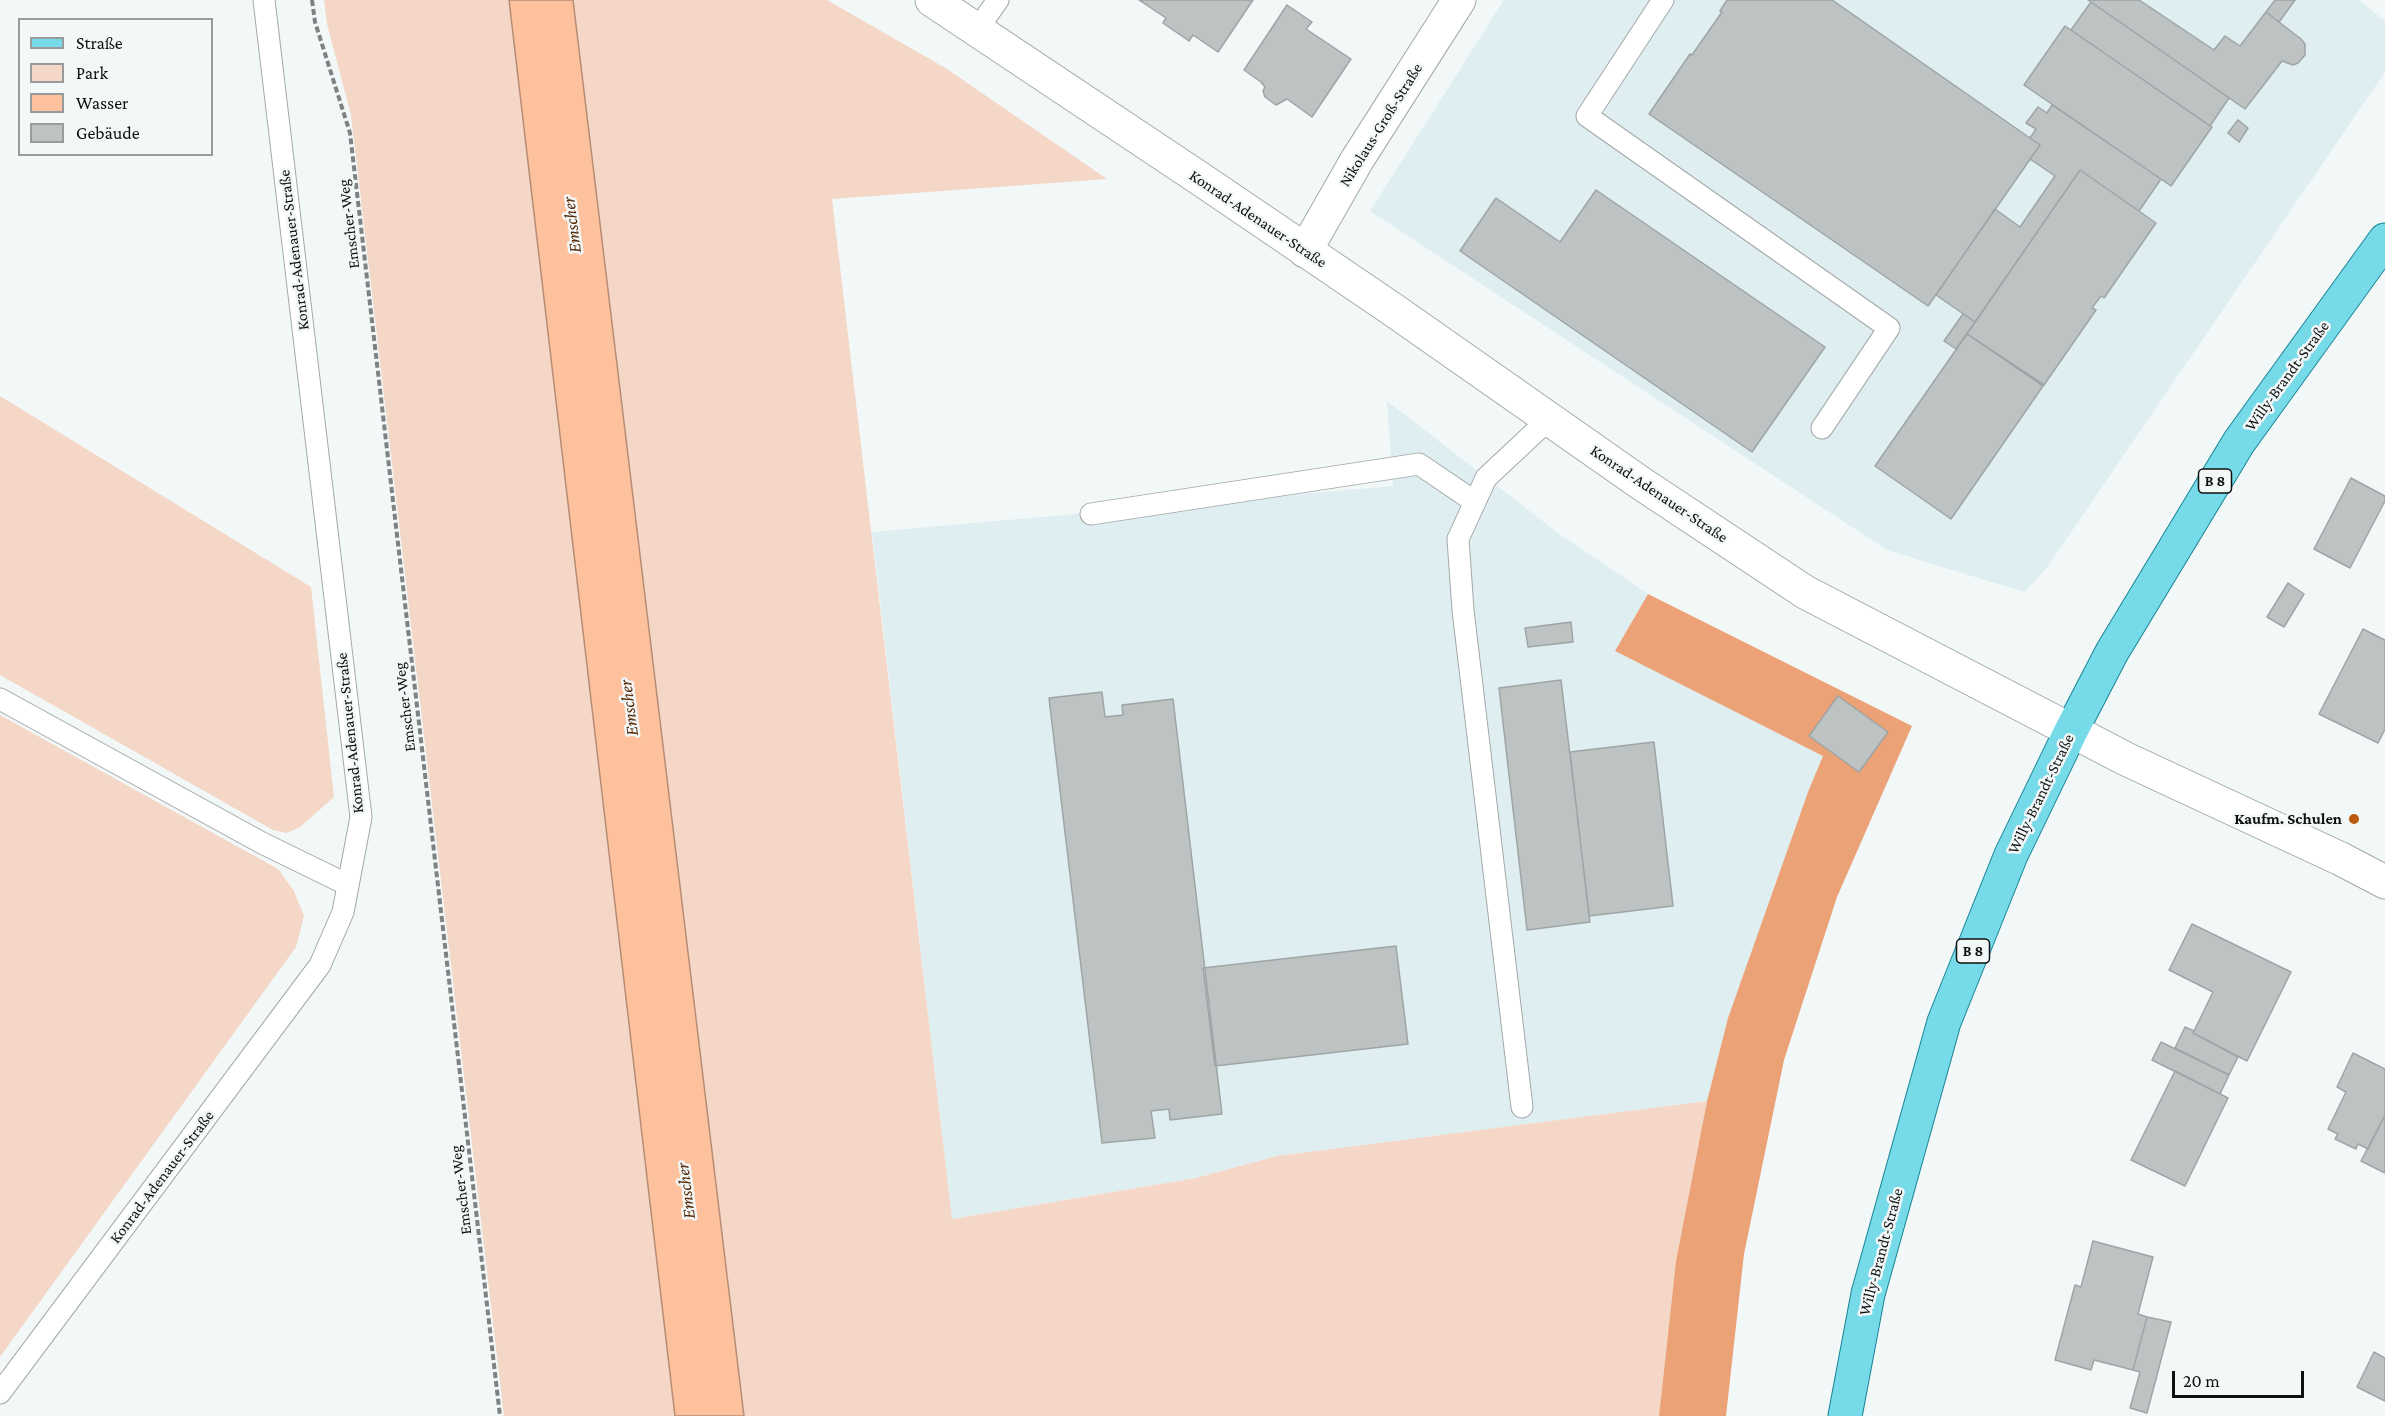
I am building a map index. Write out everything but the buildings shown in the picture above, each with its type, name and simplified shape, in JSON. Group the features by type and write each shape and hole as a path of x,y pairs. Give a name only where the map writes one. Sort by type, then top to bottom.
{"main road":[{"name":"Willy-Brandt-Straße","path":"1845,1416 1868,1294 1944,1022 2012,855 2071,731 2112,652 2239,442 2385,240"}],"street":[{"name":"Konrad-Adenauer-Straße","path":"932,0 1202,180 1642,484 1805,592 2071,731 2385,882"},
{"name":"Nikolaus-Groß-Straße","path":"1305,251 1357,160 1459,0"}],"lane":[{"name":"Konrad-Adenauer-Straße","path":"0,1393 320,965 343,912 361,817 264,0"},
{"path":"976,31 998,0"},
{"path":"1663,0 1587,116 1889,328 1822,428"},
{"path":"1522,1107 1463,610 1458,539 1486,478 1549,419"},
{"path":"1090,514 1419,464 1475,502"},
{"path":"0,699 262,843 348,885"}],"path":[{"name":"Emscher-Weg","path":"312,0 315,22 350,133 500,1416"}],"shaded area":[{"path":"1504,0 2359,0 2385,21 2385,72 2046,569 2024,592 1887,550 1370,211"},
{"path":"1387,401 1558,533 1648,594 1615,651 1824,756 1808,792 1728,1018 1707,1101 1277,1156 1196,1178 952,1219 872,532 1393,486"},
{"path":"1648,594 1912,726 1837,897 1784,1060 1744,1254 1726,1416 1659,1416 1676,1261 1707,1101 1728,1018 1808,792 1823,756 1615,651"}],"green space":[{"path":"324,0 509,0 675,1416 504,1416 351,115 327,24"},
{"path":"573,0 827,0 947,69 1107,179 832,199 952,1219 1196,1178 1277,1156 1707,1101 1676,1261 1659,1416 744,1416"},
{"path":"0,396 311,587 334,797 300,827 287,833 273,830 0,675"},
{"path":"0,715 278,869 294,891 304,916 296,947 0,1357"}],"water":[{"name":"Emscher","path":"509,0 573,0 744,1416 675,1416"}],"place":[{"name":"Kaufm. Schulen","path":"2354,819"}]}
